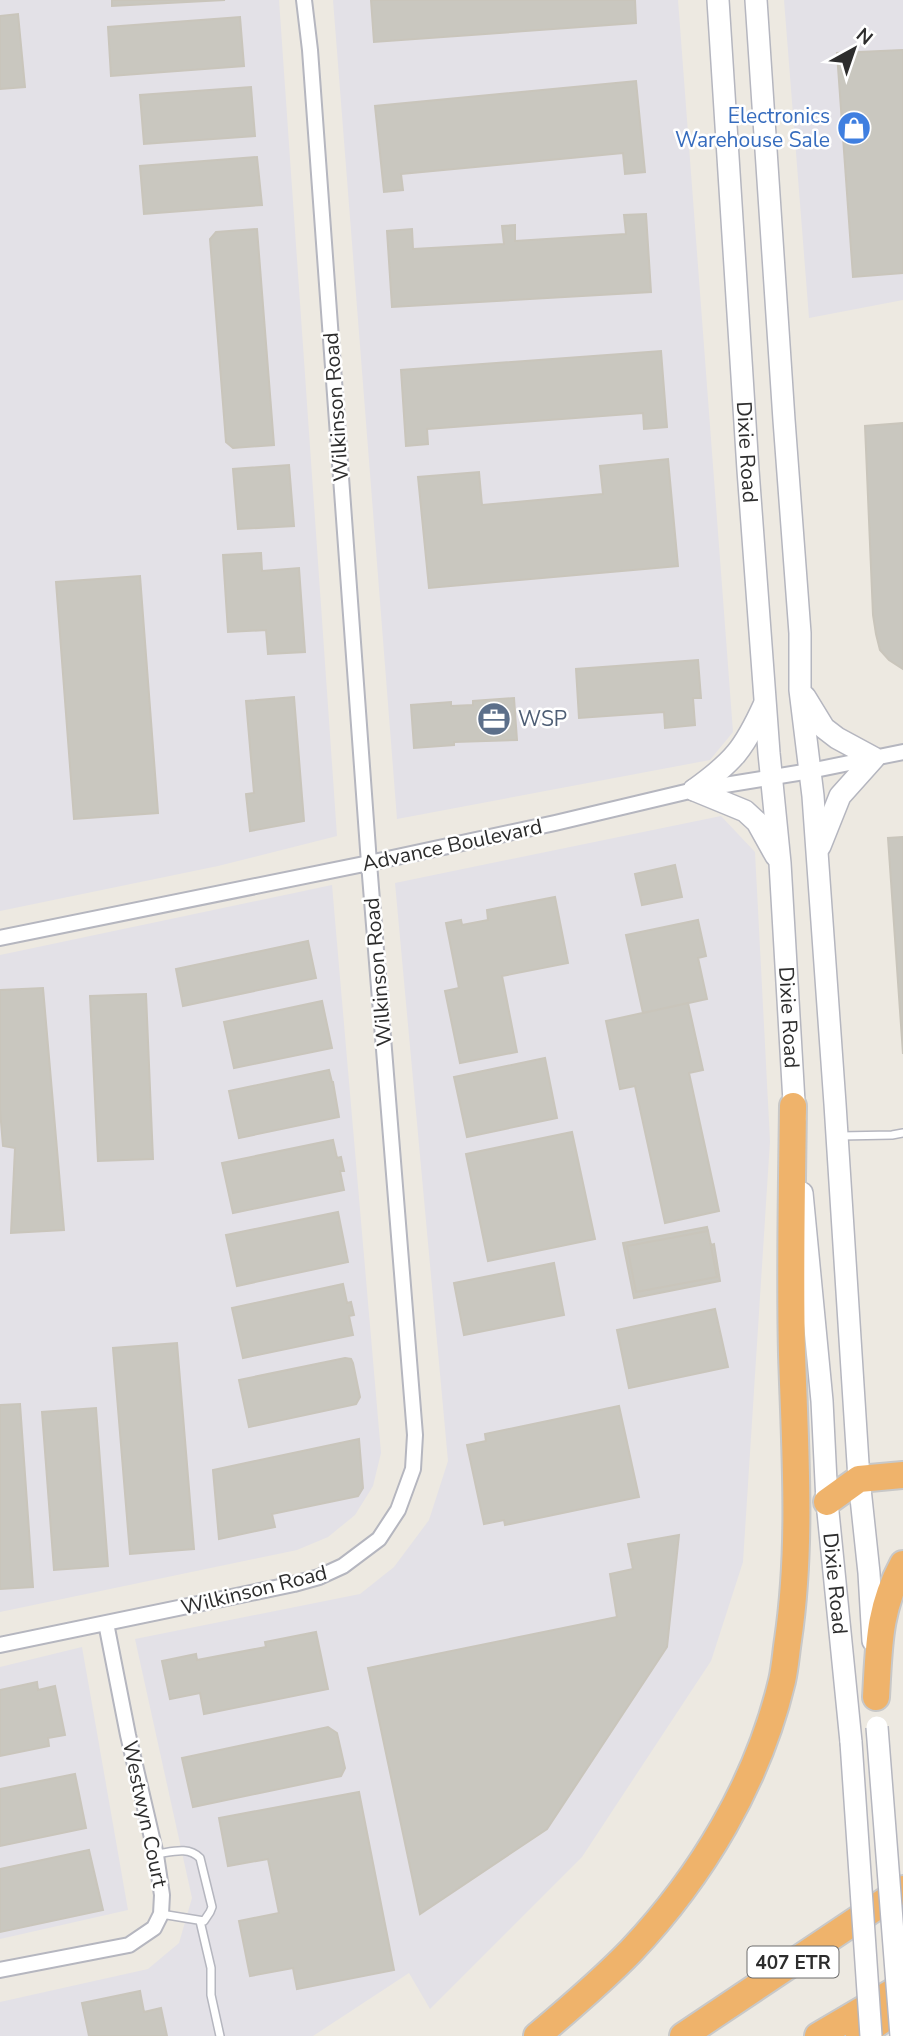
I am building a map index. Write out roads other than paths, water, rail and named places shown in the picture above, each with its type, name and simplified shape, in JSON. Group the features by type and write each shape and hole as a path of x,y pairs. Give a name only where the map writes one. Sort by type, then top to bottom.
{"highway":[{"path":"537,2036 630,1951 698,1869 724,1828 750,1774 783,1681 793,1605 797,1528 791,1310 793,1105"},
{"path":"827,1502 859,1479 903,1475"},
{"path":"876,1697 880,1626 888,1597 903,1564"},
{"name":"407 ETR","path":"683,2036 903,1889"},
{"path":"818,2036 903,1986"},
{"path":"859,2036 891,2014 903,2001"}],"main road":[{"name":"Dixie Road","path":"718,0 747,457 780,863 793,1105 822,1401 827,1502 851,1742 871,2036"},
{"name":"Dixie Road","path":"756,0 800,633 800,690 810,771 901,2036"},
{"path":"800,690 824,727 837,738 874,758 839,796 816,857"},
{"path":"694,790 721,771 738,753 765,704"},
{"path":"694,790 745,811 757,822 780,863"}],"street":[{"name":"Wilkinson Road","path":"0,1646 319,1577 343,1566 379,1539 398,1510 413,1469 415,1435 369,863 310,50 304,0"},
{"name":"Advance Boulevard","path":"0,939 542,826 694,790 772,778 903,752"},
{"name":"Westwyn Court","path":"0,1970 129,1945 154,1927 160,1914 162,1895 156,1855 106,1623"}],"lane":[{"path":"837,1136 903,1133"},
{"path":"156,1855 188,1850 195,1852 200,1858 212,1907 205,1921 160,1914"},
{"path":"200,1921 211,1968 211,1995 220,2036"}],"place":[{"name":"Electronics Warehouse Sale","path":"854,128"},
{"name":"WSP","path":"494,719"}]}
